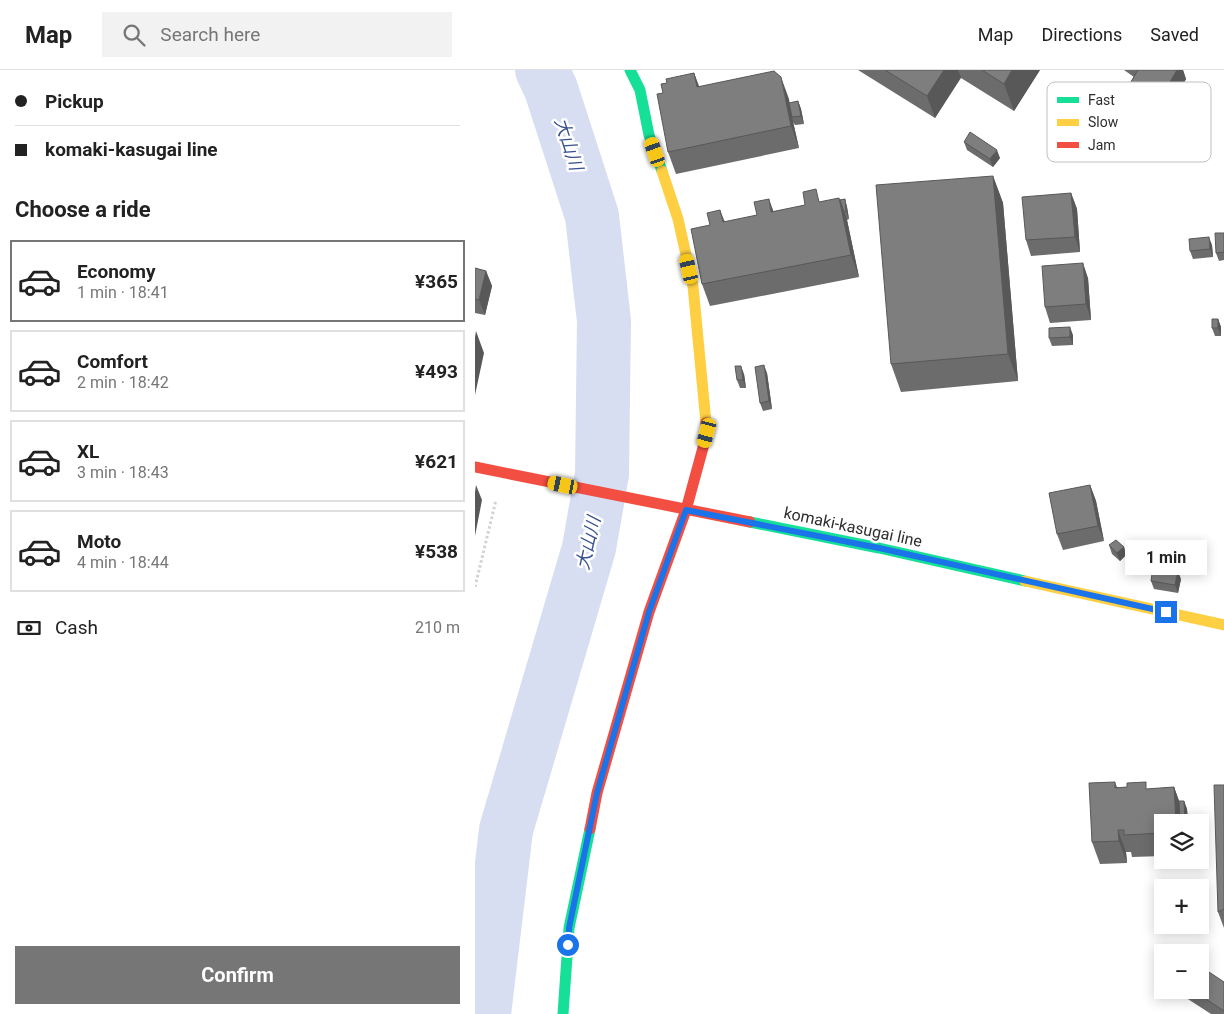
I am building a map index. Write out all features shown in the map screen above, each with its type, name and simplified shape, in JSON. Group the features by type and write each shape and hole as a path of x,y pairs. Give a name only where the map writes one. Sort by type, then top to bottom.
{"street":[{"path":"563,1014 569,928 597,793 649,612 707,433 693,286 678,219 649,135 641,90 630,70"},
{"name":"komaki-kasugai line","path":"475,467 879,548 1224,625"}],"path":[{"path":"475,587 503,473"}],"building":[{"path":"885,70 944,70 927,96"},
{"path":"982,70 1012,70 1004,84"},
{"path":"1138,70 1177,70 1170,82 1131,82"},
{"path":"774,71 781,77 791,126 668,152 657,94 663,93 661,84 667,83 666,79 694,73 697,87"},
{"path":"798,101 801,116 792,117 789,103"},
{"path":"970,132 997,150 990,159 964,142"},
{"path":"993,176 1008,354 891,364 876,185"},
{"path":"816,189 819,202 839,198 851,255 702,284 691,229 710,225 707,213 720,210 723,222 757,215 754,202 769,199 771,212 805,205 803,192"},
{"path":"1071,193 1075,237 1026,240 1022,197"},
{"path":"845,199 846,211 844,212 840,200"},
{"path":"1215,233 1224,233 1224,252 1216,253"},
{"path":"1209,237 1210,249 1190,251 1189,239"},
{"path":"1083,263 1086,304 1045,307 1042,266"},
{"path":"475,268 486,271 479,300 475,299"},
{"path":"1212,319 1218,319 1218,328 1212,328"},
{"path":"1070,327 1070,337 1049,338 1049,328"},
{"path":"764,365 769,401 760,403 755,367"},
{"path":"735,366 741,366 743,380 737,380"},
{"path":"1090,485 1098,526 1057,534 1049,493"},
{"path":"1116,540 1124,547 1117,553 1109,545"},
{"path":"1153,567 1178,571 1175,585 1151,581"},
{"path":"1115,782 1115,788 1127,787 1127,783 1146,782 1146,789 1174,787 1176,814 1154,814 1154,833 1124,835 1124,830 1118,830 1119,841 1092,842 1089,783"},
{"path":"1214,785 1224,785 1224,909 1218,912"},
{"path":"1179,801 1184,801 1185,814 1180,814"},
{"path":"1209,972 1224,982 1224,1011 1206,999 1209,999"}],"waterway":[{"name":"大山川","path":"484,1014 506,830 589,548 602,474 604,321 592,216 551,89 542,70"}],"traffic: fast":[{"path":"630,70 640,90 649,135 662,171"},
{"path":"750,522 879,548 1025,581"},
{"path":"563,1014 569,928 590,829"}],"traffic: slow":[{"path":"662,171 678,219 693,286 706,423"},
{"path":"1025,581 1224,625"}],"traffic: jam":[{"path":"590,829 597,793 649,612 686,510 707,433 706,423"},
{"path":"475,467 750,522"}],"route":[{"path":"568,945 569,928 597,793 649,612 686,510 879,548 1166,612"}]}
